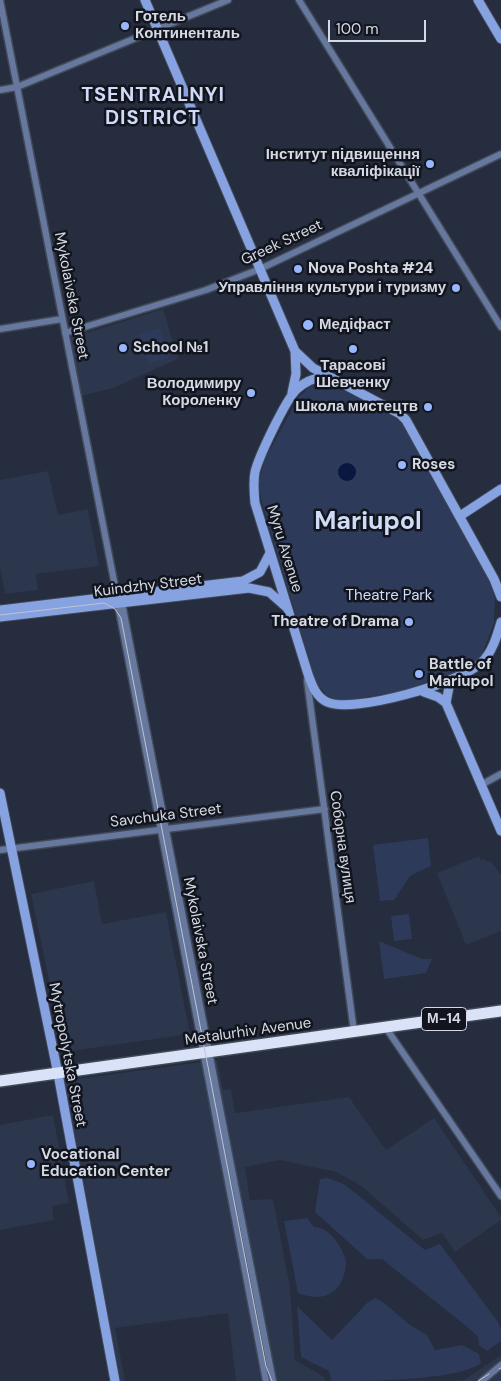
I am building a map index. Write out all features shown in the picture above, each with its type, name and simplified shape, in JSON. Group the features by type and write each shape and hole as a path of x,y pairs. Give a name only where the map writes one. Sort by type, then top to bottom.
{"highway":[{"name":"Metalurhiv Avenue","path":"0,1081 501,1011"}],"main road":[{"name":"Myru Avenue","path":"145,0 295,351 307,364 400,414 406,420 494,578 501,596"},
{"path":"478,0 501,39"},
{"name":"Myru Avenue","path":"295,351 296,374 290,397 255,473 255,503 315,691 323,699 333,704 358,703 421,692 477,667 486,658 501,622"},
{"name":"Myru Avenue","path":"290,397 300,386 308,381 318,378 331,378"},
{"path":"460,516 501,489"},
{"name":"Kuindzhy Street","path":"0,617 243,581 260,572 270,553"},
{"name":"Kuindzhy Street","path":"0,610 254,588 274,595 289,614"},
{"path":"446,703 450,688 456,678"},
{"path":"421,692 433,694 446,703 501,830"},
{"name":"Mytropolytska Street","path":"0,793 58,1074 115,1381"}],"street":[{"name":"Mykolaivska Street","path":"0,0 224,1145 273,1381"},
{"path":"0,90 17,87 228,0"},
{"path":"299,0 501,327"},
{"name":"Greek Street","path":"65,333 206,290 260,269 501,154"},
{"path":"0,329 62,319"},
{"path":"494,578 501,588"},
{"name":"Соборна вулиця","path":"306,666 354,1032"},
{"path":"481,785 501,774"},
{"name":"Savchuka Street","path":"0,850 324,809"},
{"path":"386,1028 501,1196"},
{"name":"Mykolaivska Street","path":"224,1145 266,1381"},
{"path":"482,1381 500,1369"}],"shaded area":[{"name":"School №1","path":"163,309 178,359 113,388 81,396 70,338"},
{"path":"347,463 353,466 356,472 353,478 347,481 341,478 338,472 341,466"},
{"path":"48,471 58,515 88,509 99,566 36,574 38,590 5,594 0,567 0,480"},
{"path":"479,856 481,860 491,861 501,875 501,931 466,945 437,873"},
{"path":"94,881 102,924 166,912 190,1034 64,1052 31,894"},
{"path":"217,1060 223,1090 231,1089 235,1113 349,1097 386,1150 434,1118 501,1217 501,1220 455,1252 442,1233 423,1240 360,1185 336,1172 280,1160 245,1167 250,1200 273,1199 290,1287 295,1360 324,1377 325,1381 236,1381 228,1313 115,1328 125,1381 118,1381 63,1081"},
{"name":"Vocational Education Center","path":"53,1115 69,1203 52,1206 54,1220 0,1230 0,1125"},
{"path":"501,1355 501,1381 454,1381 464,1380"}],"green space":[{"path":"160,328 169,358 148,364 139,334"},
{"name":"Theatre Park","path":"317,384 337,388 361,398 402,423 490,581 495,597 494,623 481,657 469,667 418,688 350,700 333,699 326,695 316,682 261,499 259,481 265,459 298,398 309,387"},
{"path":"428,838 431,866 410,876 394,900 380,901 373,845"},
{"path":"409,914 412,939 394,941 391,916"},
{"path":"379,941 422,959 432,959 426,973 384,979"},
{"path":"327,1178 342,1183 353,1191 425,1250 440,1244 498,1322 501,1330 501,1341 487,1351 479,1345 478,1337 471,1330 382,1259 367,1259 315,1212 320,1179"},
{"path":"307,1218 314,1227 325,1230 330,1234 342,1250 346,1261 342,1281 332,1293 325,1296 308,1296 298,1293 284,1221"},
{"path":"375,1298 383,1302 410,1325 427,1335 435,1350 462,1345 479,1354 481,1363 469,1369 432,1377 331,1381 329,1371 301,1357 297,1306 332,1340 367,1303"}],"tram line":[{"path":"0,615 104,603 115,609 121,618 266,1366 272,1381"},
{"path":"478,1381 489,1374"}],"place":[{"name":"Готель Континенталь","path":"125,26"},
{"name":"Інститут підвищення кваліфікації","path":"430,164"},
{"name":"Nova Poshta #24","path":"298,269"},
{"name":"Управління культури і туризму","path":"456,288"},
{"name":"Медіфаст","path":"308,325"},
{"name":"School №1","path":"123,348"},
{"name":"Тарасові Шевченку","path":"353,349"},
{"name":"Володимиру Короленку","path":"251,393"},
{"name":"Школа мистецтв","path":"428,407"},
{"name":"Roses","path":"402,465"},
{"name":"Theatre of Drama","path":"409,622"},
{"name":"Battle of Mariupol","path":"419,674"},
{"name":"Vocational Education Center","path":"31,1164"}],"district":[{"name":"TSENTRALNYI DISTRICT","path":"153,108"},
{"name":"Mariupol","path":"368,522"}]}
